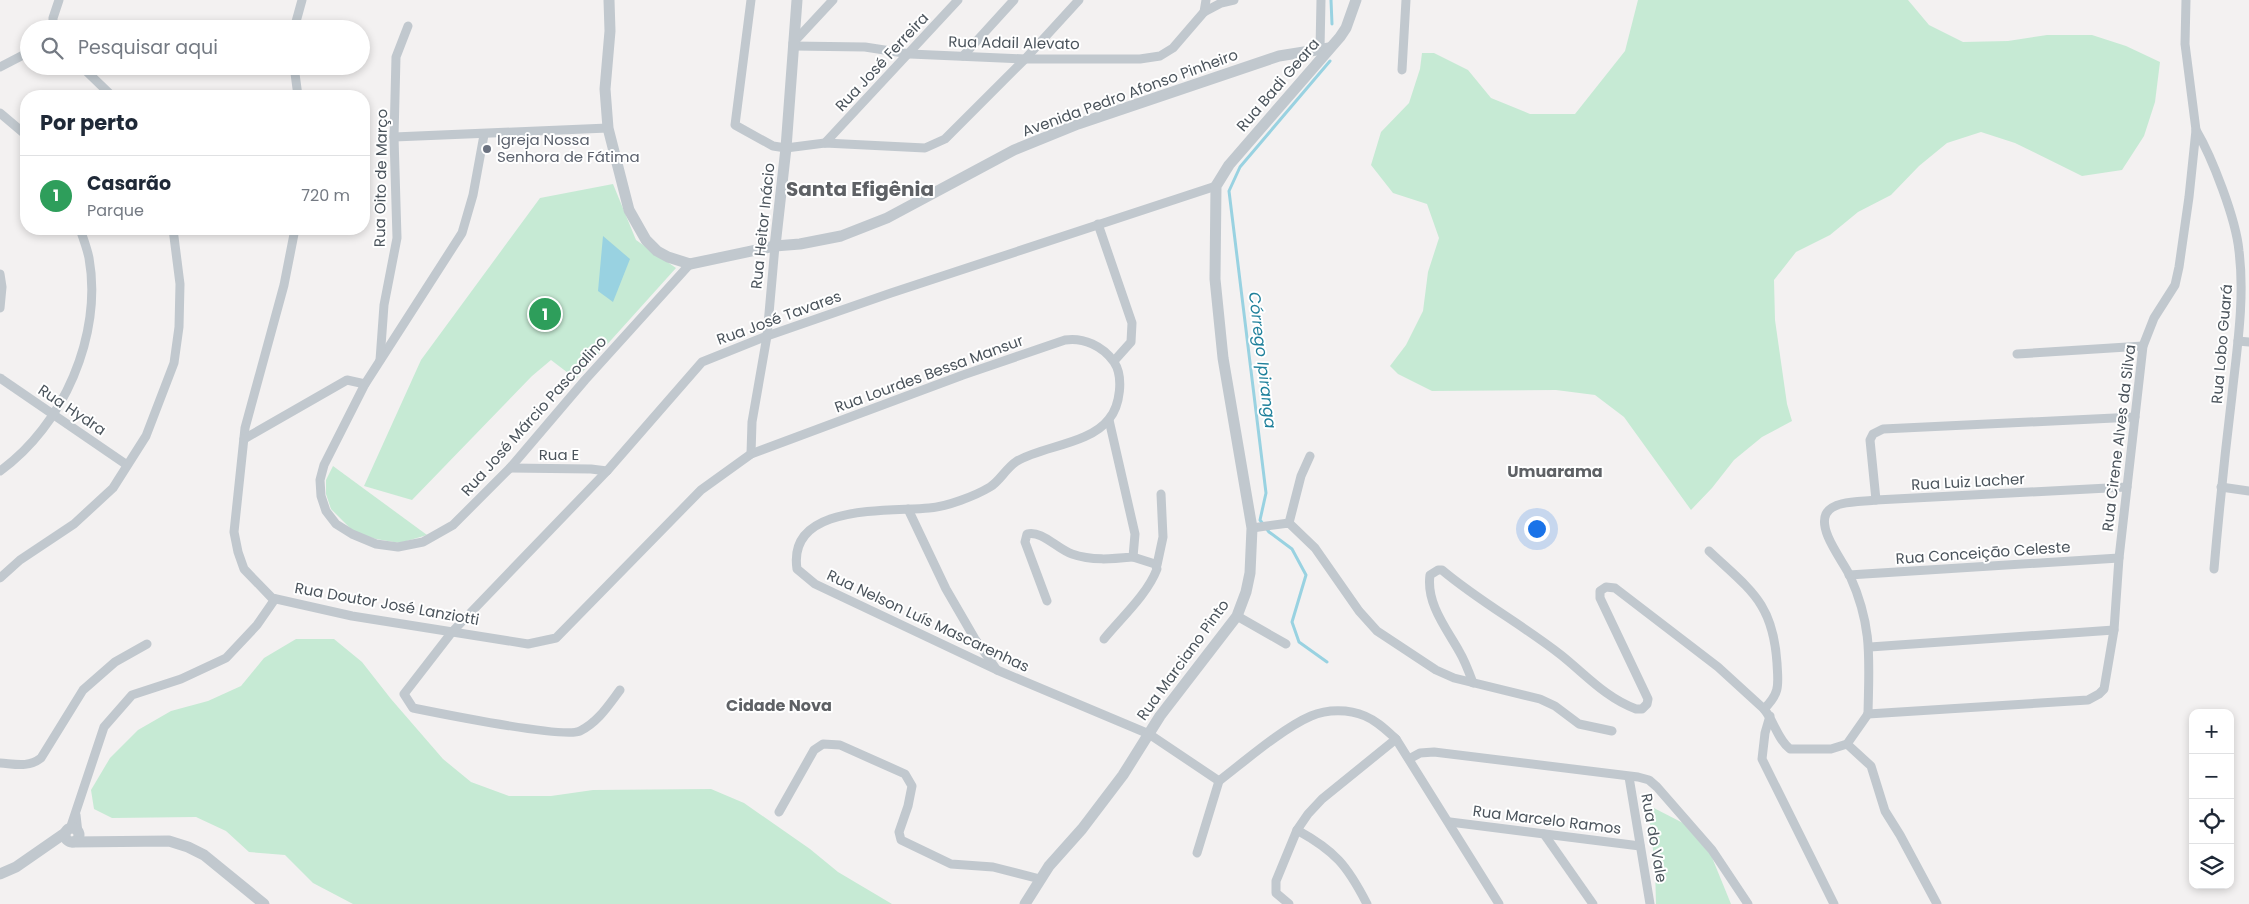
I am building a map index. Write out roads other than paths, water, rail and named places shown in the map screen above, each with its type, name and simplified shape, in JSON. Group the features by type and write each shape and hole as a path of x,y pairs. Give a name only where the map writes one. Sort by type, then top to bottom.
{"street":[{"path":"53,20 59,0"},
{"path":"296,20 302,0"},
{"path":"609,0 610,31 605,88 608,128 629,210 646,240 657,250 668,257 690,264"},
{"path":"750,0 736,125 773,146 786,148 825,143 908,148 925,148 934,145 945,139 1079,0"},
{"name":"Rua Heitor Inácio","path":"751,454 752,422 766,336 786,148 797,0"},
{"path":"793,44 833,0"},
{"name":"Rua José Ferreira","path":"825,143 910,54 958,0"},
{"path":"963,56 1014,0"},
{"path":"1204,12 1206,0"},
{"path":"1204,12 1221,3 1234,0"},
{"path":"1321,0 1325,49"},
{"name":"Rua Badi Geara","path":"1216,186 1229,165 1325,49 1346,28 1356,0"},
{"path":"1402,70 1406,0"},
{"name":"Rua Cirene Alves da Silva","path":"1868,714 2088,700 2099,694 2106,682 2114,630 2119,558 2136,417 2142,346 2154,318 2175,285 2180,267 2189,197 2196,130 2185,44 2186,0"},
{"name":"Rua Adail Alevato","path":"793,44 866,47 910,54 1140,59 1160,56 1173,48 1204,12"},
{"name":"Rua Oito de Março","path":"380,362 384,305 397,238 394,137 396,58 408,26"},
{"name":"Avenida Pedro Afonso Pinheiro","path":"690,264 775,246 800,244 841,236 887,218 1014,150 1078,124 1279,56 1325,49"},
{"path":"0,67 20,57"},
{"path":"90,75 106,90"},
{"path":"295,75 297,90"},
{"path":"0,113 20,130"},
{"path":"394,137 484,134 570,128 608,128"},
{"name":"Rua Lobo Guará","path":"2196,130 2204,143 2222,190 2239,249 2241,274 2238,341 2221,487 2214,569"},
{"name":"Rua José Márcio Pascoalino","path":"484,134 473,195 462,233 365,384 324,465 320,480 321,496 326,511 336,524 352,534 376,544 398,547 423,542 453,525 510,468 585,380 690,264"},
{"name":"Rua José Tavares","path":"620,690 598,720 578,732 534,729 413,708 404,694 452,632 607,471 702,362 766,336 1216,186"},
{"name":"Rua Marciano Pinto","path":"1025,904 1040,879 1123,775 1160,716 1237,616 1246,592 1250,573 1254,527 1224,358 1217,299 1215,279 1216,186"},
{"path":"1098,224 1132,324 1131,342 1114,362 1119,386 1118,402 1109,420 1136,534 1133,557"},
{"path":"0,471 34,439 55,414 84,349 92,299 89,258 82,235"},
{"path":"0,578 20,560 74,524 113,488 146,436 174,363 180,327 180,284 174,235"},
{"name":"Rua Doutor José Lanziotti","path":"294,235 284,285 244,438 234,532 244,569 272,598 352,616 528,644 556,638 702,490 751,454"},
{"path":"0,274 2,287 0,308"},
{"name":"Rua Lourdes Bessa Mansur","path":"751,454 963,374 1065,340 1082,340 1094,344 1114,362"},
{"path":"2238,341 2249,342"},
{"path":"2017,354 2142,346"},
{"name":"Rua Hydra","path":"0,378 127,465"},
{"path":"244,438 348,380 365,384"},
{"path":"1876,500 1870,440 1873,434 1883,429 2136,417"},
{"name":"Rua Nelson Luís Mascarenhas","path":"1109,420 1092,432 1018,461 991,486 978,493 931,508 836,516 811,528 799,546 795,558 797,569 815,584 997,670 1149,734 1220,781"},
{"path":"1289,522 1300,476 1310,456"},
{"name":"Rua E","path":"510,468 591,468 607,471"},
{"name":"Rua Luiz Lacher","path":"1849,575 1824,526 1828,510 1836,505 1876,500 2127,487"},
{"path":"2221,487 2249,491"},
{"path":"1104,639 1154,577 1163,537 1161,494"},
{"path":"908,509 946,589 975,639 997,670"},
{"path":"1254,527 1289,522"},
{"path":"1289,522 1315,548 1359,611 1377,631 1436,670 1454,678 1540,699 1555,706 1579,724 1612,732"},
{"path":"1047,602 1025,542 1027,534 1037,534 1069,553 1085,559 1133,557 1157,565"},
{"path":"1709,551 1750,589 1760,601 1771,621 1776,646 1778,686 1767,712 1762,759 1834,904"},
{"name":"Rua Conceiçāo Celeste","path":"1849,575 2119,558"},
{"path":"1473,683 1460,653 1438,615 1429,591 1430,575 1438,570 1442,570 1472,595 1561,655 1601,690 1630,707 1642,709 1647,704 1645,691 1600,598 1600,591 1606,587 1614,588 1718,667 1767,712 1785,744 1790,749 1831,749 1847,744 1868,714 1870,647 1863,610 1849,575"},
{"path":"73,835 76,813 104,727 132,695 181,679 226,658 257,626 275,599"},
{"path":"1237,616 1286,644"},
{"path":"1870,647 2114,630"},
{"path":"0,763 18,765 36,762 41,758 83,690 115,662 147,644"},
{"path":"1197,853 1220,781 1310,716 1331,711 1353,712 1364,715 1376,722 1396,738 1450,822 1498,904"},
{"path":"1288,904 1276,893 1276,881 1297,830 1322,799 1396,738"},
{"path":"780,812 814,750 822,744 840,745 905,774 912,786 908,806 899,832 900,840 951,864 993,867 1040,879"},
{"path":"1847,744 1872,766 1885,811 1937,904"},
{"path":"1409,759 1420,753 1434,752 1648,780 1657,787 1712,850 1748,904"},
{"name":"Rua do Vale","path":"1629,777 1650,904"},
{"name":"Rua Marcelo Ramos","path":"1450,822 1640,846"},
{"path":"1297,830 1327,848 1346,867 1367,904"},
{"path":"1544,834 1593,904"},
{"path":"0,874 73,835 97,843 169,841 204,855 264,904"}],"water":[{"path":"603,236 630,259 613,302 598,291"}],"waterway":[{"name":"Córrego Ipiranga","path":"1331,0 1332,24"},
{"name":"Córrego Ipiranga","path":"1327,662 1299,642 1292,622 1306,575 1292,549 1269,532 1260,520 1266,493 1229,191 1240,167 1330,61"}],"place":[{"name":"Igreja Nossa Senhora de Fátima","path":"487,149"},
{"name":"Casarão","path":"545,314"}],"district":[{"name":"Santa Efigênia","path":"860,189"},
{"name":"Umuarama","path":"1555,471"},
{"name":"Cidade Nova","path":"779,705"}]}
